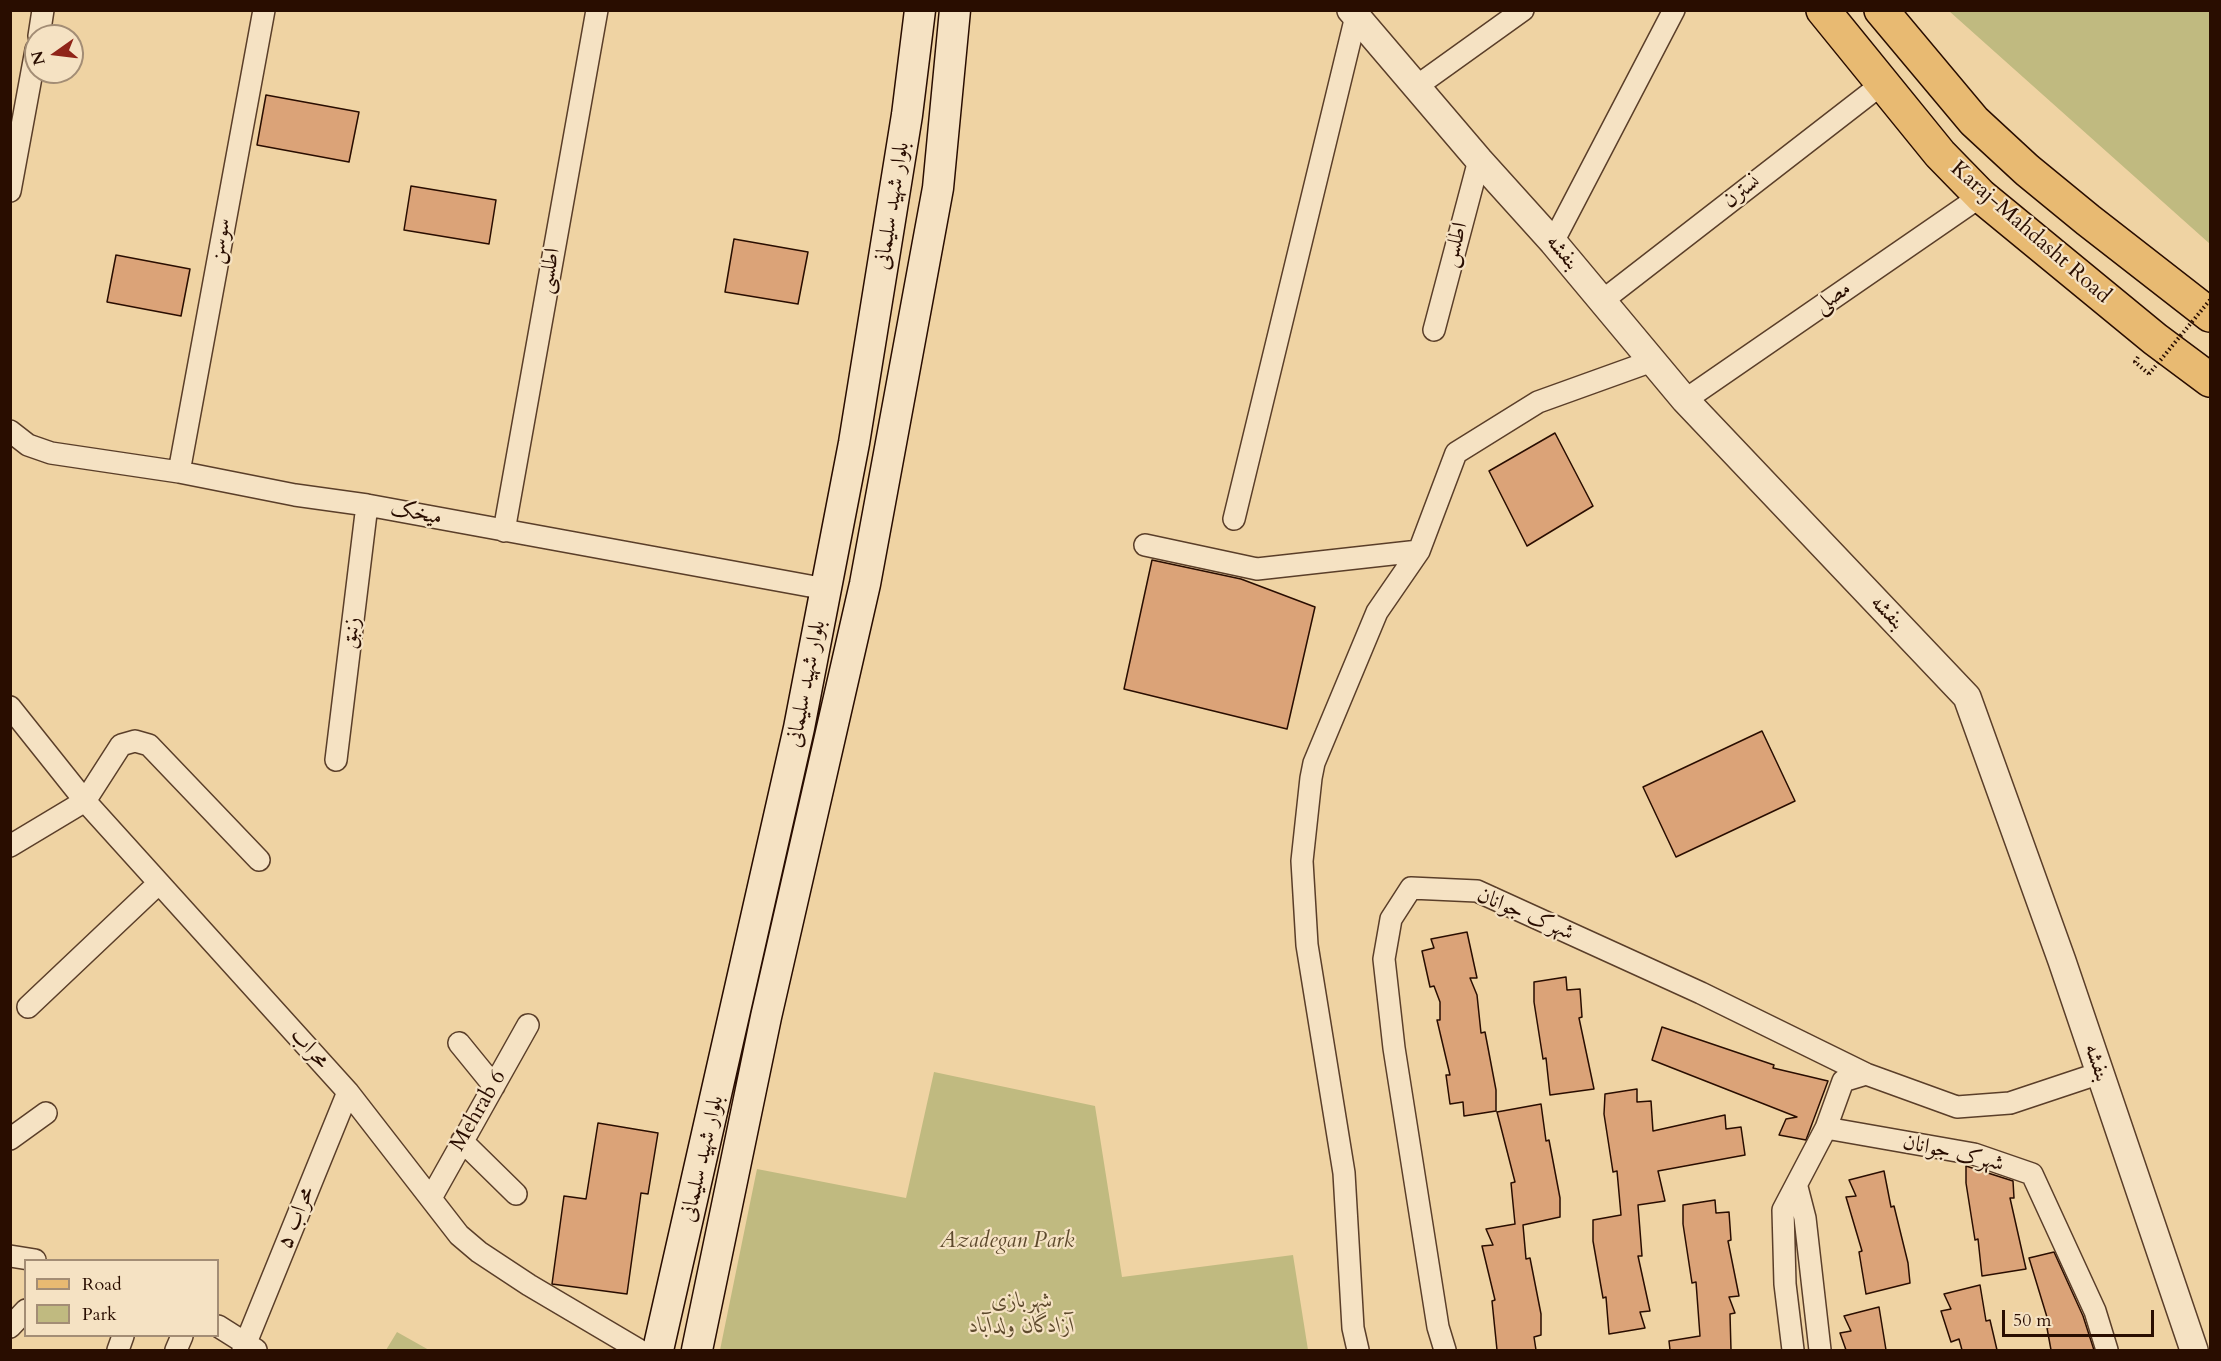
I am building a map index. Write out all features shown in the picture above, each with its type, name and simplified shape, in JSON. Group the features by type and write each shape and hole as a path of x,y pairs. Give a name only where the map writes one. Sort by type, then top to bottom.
{"main road":[{"name":"بلوار شهید سلیمانی","path":"658,1350 739,1002 799,728 856,432 908,115 920,10"},
{"name":"بلوار شهید سلیمانی","path":"697,1350 766,1017 865,584 938,188 955,10"},
{"name":"Karaj-Mahdasht Road","path":"1823,10 1940,154 1981,196 2178,356 2211,380"},
{"name":"Karaj-Mahdasht Road","path":"1881,10 1974,122 2027,170 2088,220 2210,315"},
{"path":"2178,356 2200,359 2211,355"}],"street":[{"name":"سوسن","path":"179,472 264,10"},
{"name":"اطلسی","path":"504,531 597,10"},
{"path":"1417,86 1524,10"},
{"path":"1553,242 1674,10"},
{"path":"1234,519 1354,13"},
{"name":"بنفشه","path":"1354,13 1479,160 1553,242 1685,400 1967,697 2062,961 2194,1350"},
{"path":"10,191 30,84"},
{"name":"نسترن","path":"1602,301 1882,84"},
{"name":"اطلس","path":"1434,330 1479,160"},
{"name":"مصلی","path":"1685,400 1981,196"},
{"path":"1358,1350 1353,1328 1344,1173 1307,945 1302,861 1314,763 1377,612 1419,551 1456,453 1538,402 1652,361"},
{"name":"میخک","path":"10,431 28,445 51,453 179,472 295,495 367,505 826,588"},
{"name":"زنبق","path":"336,760 367,505"},
{"path":"1145,544 1257,569 1419,551"},
{"name":"محراب","path":"10,707 85,801 348,1092 459,1235 479,1252 529,1285 639,1350"},
{"path":"10,846 85,801 121,745 135,741 149,745 259,860"},
{"path":"28,1007 159,883"},
{"name":"شهرک جوانان","path":"1445,1350 1438,1327 1394,1048 1384,959 1390,919 1411,888 1477,891 1701,993 1866,1074 1958,1107 2010,1103 2100,1073"},
{"name":"Mehrab 6","path":"431,1198 528,1025"},
{"path":"459,1043 494,1086"},
{"path":"1793,1350 1785,1284 1783,1210 1826,1128 1844,1081 1866,1074"},
{"name":"محراب ۵","path":"248,1348 348,1092"},
{"path":"10,1140 46,1113"},
{"name":"شهرک جوانان","path":"1826,1128 1974,1154 2032,1174 2096,1311 2107,1350"},
{"path":"462,1141 516,1194"},
{"path":"1797,1186 1805,1218 1820,1350"},
{"path":"10,1256 29,1259"},
{"path":"1788,1309 1816,1309"},
{"path":"10,1327 24,1312"},
{"path":"219,1327 248,1348"}],"path":[{"path":"2134,362 2149,374 2211,300"}],"green space":[{"path":"1949,11 2210,11 2210,244"},
{"name":"Azadegan Park","path":"934,1072 1095,1106 1122,1277 1293,1255 1308,1350 720,1350 757,1169 906,1198"},
{"path":"397,1332 429,1350 386,1350"}],"building":[{"path":"266,95 359,112 349,162 257,145"},
{"path":"411,186 496,200 489,244 404,230"},
{"path":"734,239 808,252 798,304 725,292"},
{"path":"116,255 190,269 181,316 107,302"},
{"path":"1555,433 1593,506 1527,546 1489,471"},
{"path":"1152,560 1241,579 1315,607 1287,729 1124,689"},
{"path":"1762,731 1795,801 1676,857 1643,787"},
{"path":"1467,932 1477,978 1470,978 1477,995 1481,1033 1485,1032 1496,1090 1496,1111 1464,1116 1463,1102 1450,1104 1446,1075 1450,1075 1437,1020 1440,1020 1440,1002 1434,986 1430,987 1422,951 1434,948 1431,939"},
{"path":"1566,977 1567,990 1580,989 1582,1017 1579,1018 1594,1089 1550,1095 1546,1058 1543,1059 1534,1002 1534,982"},
{"path":"1662,1027 1774,1065 1773,1068 1828,1081 1806,1140 1779,1135 1786,1119 1797,1117 1652,1060"},
{"path":"1637,1089 1637,1102 1651,1101 1653,1131 1725,1115 1726,1129 1741,1127 1745,1155 1658,1171 1665,1201 1638,1205 1642,1256 1638,1256 1650,1311 1640,1312 1645,1328 1609,1334 1606,1297 1603,1298 1593,1241 1593,1220 1621,1215 1617,1171 1613,1172 1604,1114 1605,1094"},
{"path":"1541,1104 1546,1141 1549,1140 1560,1198 1560,1217 1523,1225 1526,1259 1530,1258 1541,1314 1541,1335 1534,1337 1536,1350 1497,1350 1492,1301 1495,1300 1482,1246 1493,1245 1486,1229 1515,1224 1511,1183 1515,1182 1497,1112"},
{"path":"598,1123 658,1133 648,1194 641,1193 627,1294 552,1284 564,1196 586,1199"},
{"path":"1966,1166 2013,1181 2014,1198 2010,1198 2026,1269 1982,1276 1978,1239 1975,1240 1966,1183"},
{"path":"1884,1171 1891,1207 1894,1206 1908,1263 1910,1283 1866,1294 1859,1252 1862,1251 1846,1197 1856,1196 1849,1180"},
{"path":"1715,1200 1716,1213 1729,1212 1731,1240 1728,1241 1739,1296 1729,1297 1735,1313 1730,1314 1731,1350 1670,1350 1669,1341 1700,1336 1696,1282 1692,1283 1683,1224 1683,1205"},
{"path":"2054,1252 2083,1316 2094,1350 2051,1350 2047,1328 2050,1327 2029,1258"},
{"path":"1980,1285 1986,1321 1990,1320 1997,1350 1962,1350 1959,1339 1951,1342 1941,1311 1951,1309 1944,1294"},
{"path":"1879,1307 1886,1350 1846,1350 1840,1333 1851,1331 1844,1316"}],"park label":[{"name":"شهربازی آزادگان ولدآباد","path":"1022,1314"}]}
